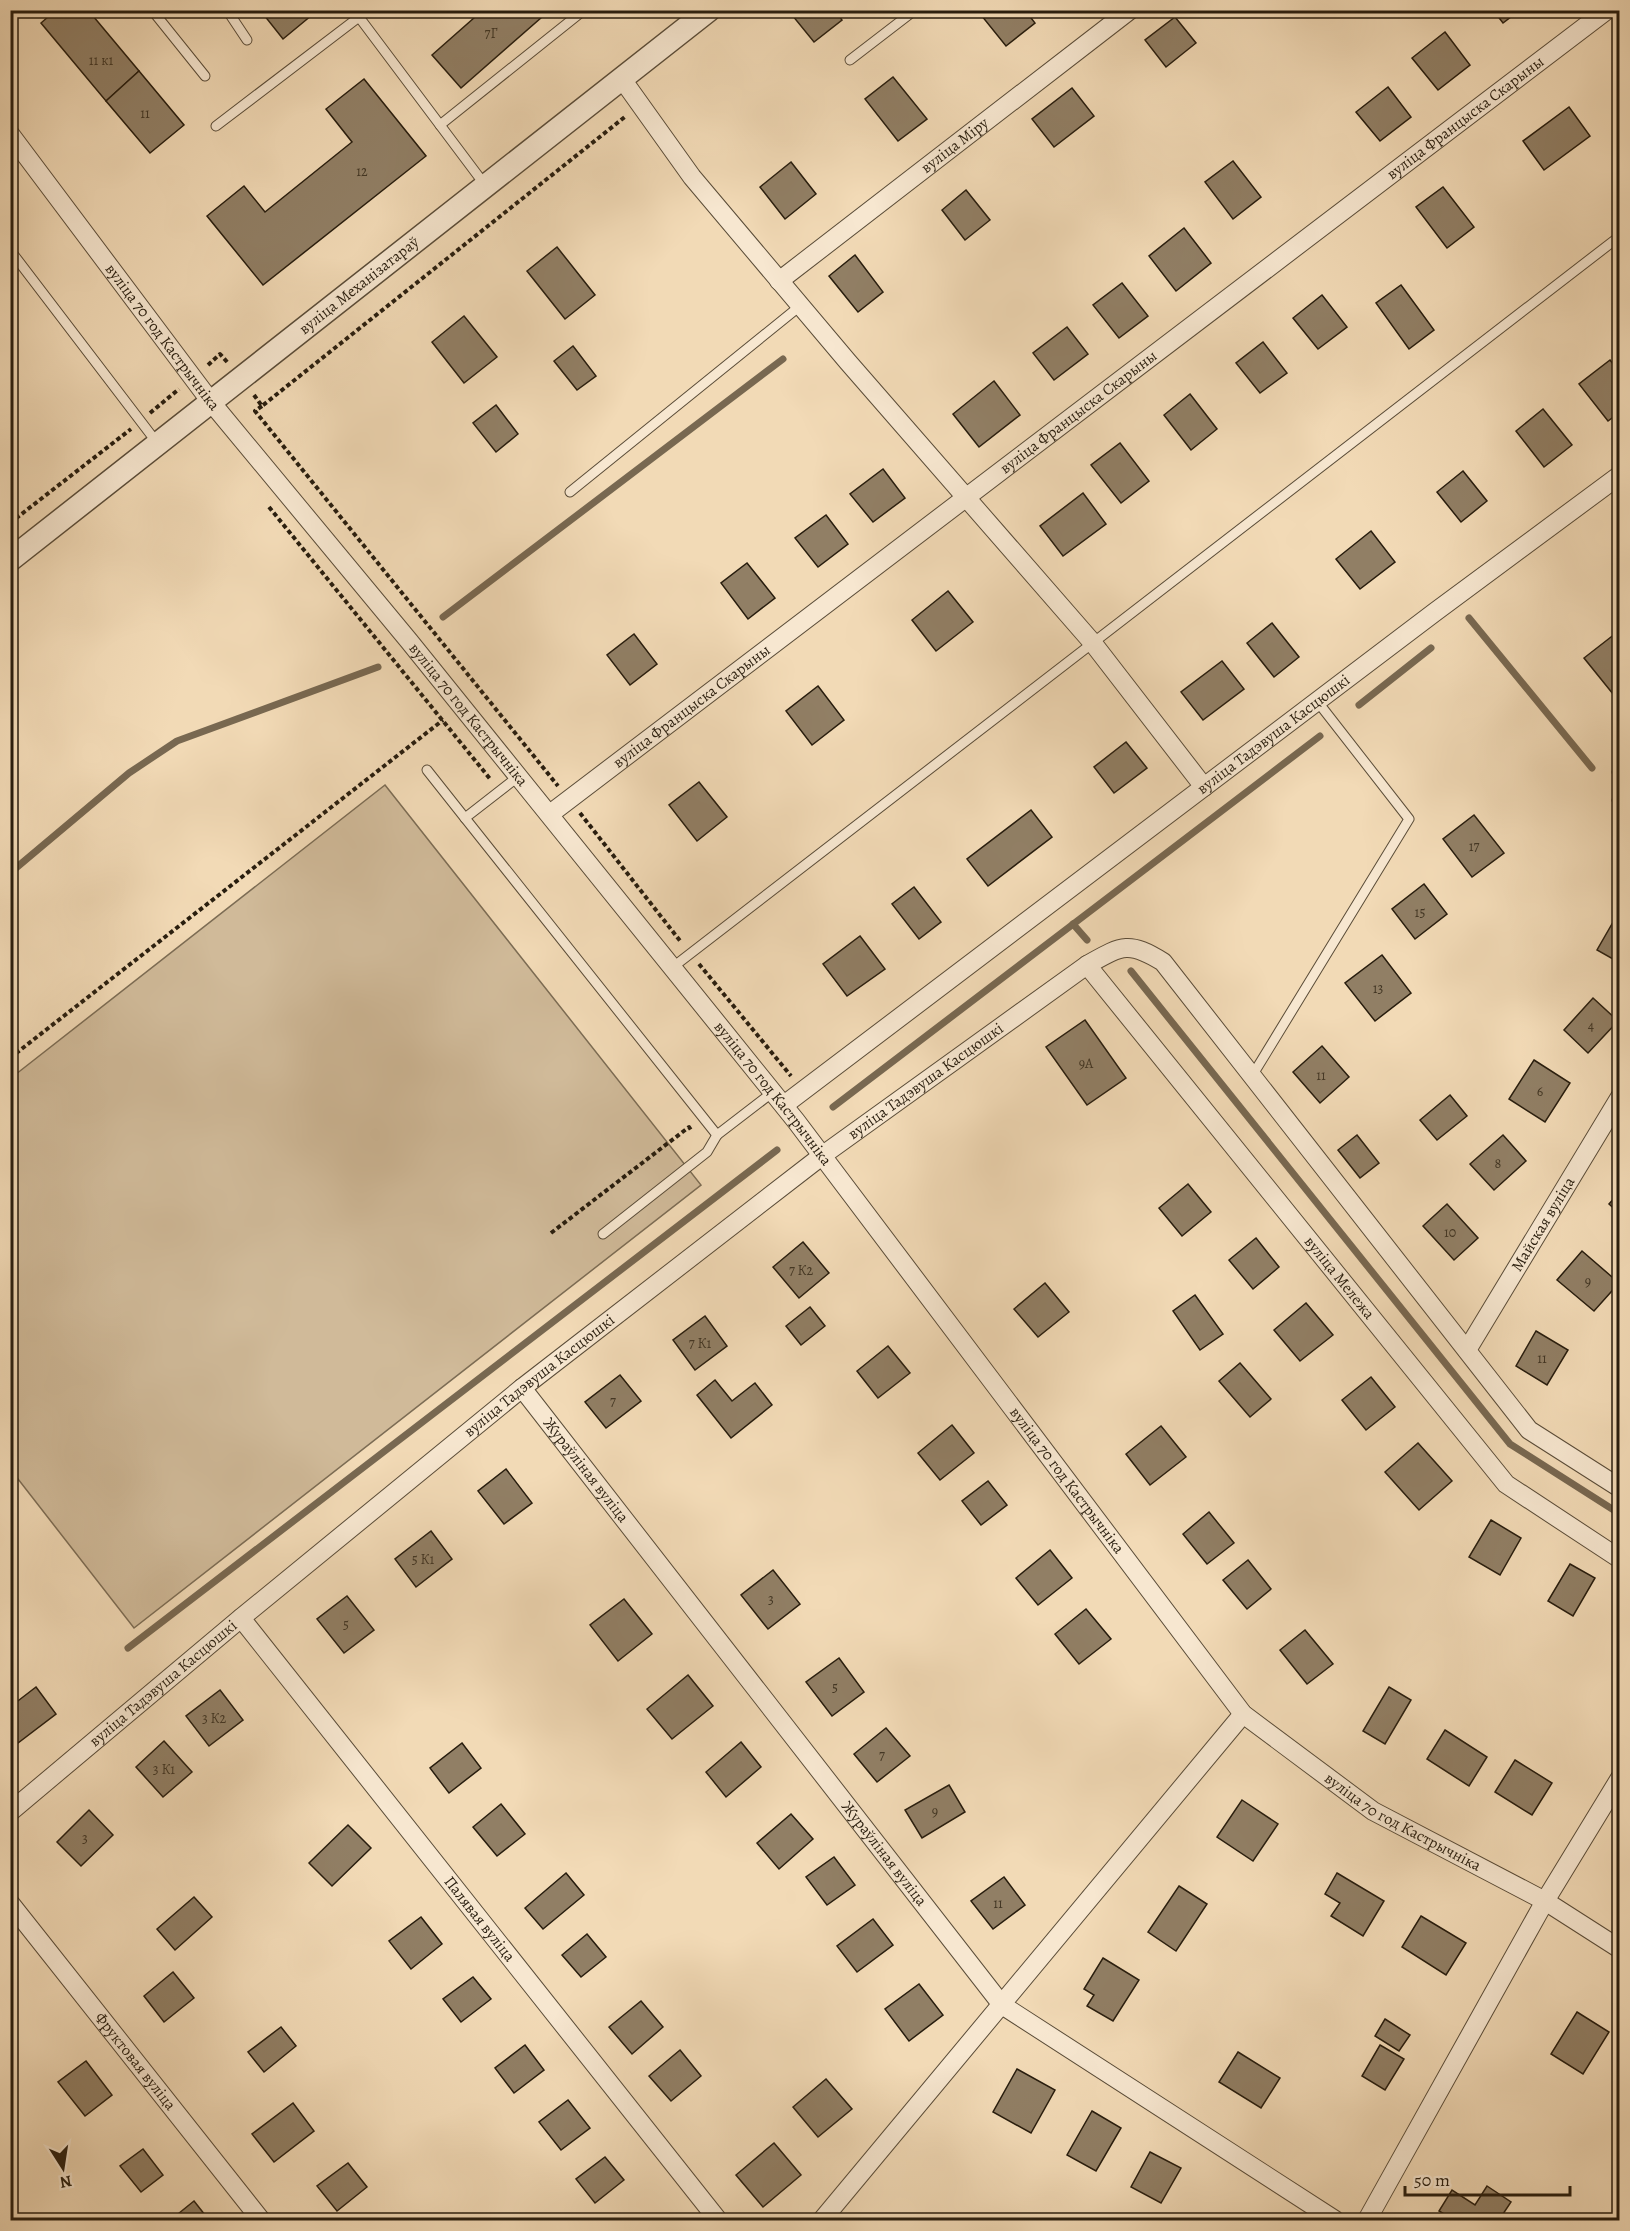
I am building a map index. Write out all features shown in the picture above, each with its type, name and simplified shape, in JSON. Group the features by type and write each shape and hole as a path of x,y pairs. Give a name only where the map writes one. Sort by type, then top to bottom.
{"street":[{"name":"вуліца Механізатараў","path":"10,560 709,10"},
{"name":"вуліца Міру","path":"779,281 1130,10"},
{"name":"вуліца Францыска Скарыны","path":"550,814 1607,10"},
{"path":"622,79 692,177 800,306 1092,642 1204,787"},
{"name":"вуліца 70 год Кастрычніка","path":"10,134 211,402 550,814 823,1155 1243,1714 1373,1811 1545,1902 1620,1949"},
{"name":"вуліца Тадэвуша Касцюшкі","path":"778,1099 803,1091 1317,701 1620,475"},
{"name":"вуліца Тадэвуша Касцюшкі","path":"10,1812 241,1618 522,1388 823,1155 1087,965 1108,952 1132,947 1163,962 1529,1430 1620,1488"},
{"name":"вуліца Мележа","path":"1087,965 1506,1484 1620,1559"},
{"name":"Майская вуліца","path":"1467,1350 1620,1097"},
{"name":"Жураўліная вуліца","path":"522,1388 1002,2005 1335,2220"},
{"name":"Палявая вуліца","path":"241,1618 718,2220"},
{"path":"822,2220 1243,1714"},
{"path":"1367,2220 1545,1902 1620,1778"},
{"name":"Фруктовая вуліца","path":"10,1903 261,2220"}],"lane":[{"path":"152,10 205,76"},
{"path":"227,10 247,40"},
{"path":"440,125 584,10"},
{"path":"850,60 915,10"},
{"path":"216,126 360,14 485,185"},
{"path":"673,967 1620,236"},
{"path":"10,250 158,444"},
{"path":"570,492 800,306"},
{"path":"1252,1076 1409,819 1317,701"},
{"path":"427,770 717,1135"},
{"path":"465,818 519,776"},
{"path":"603,1234 707,1152 717,1135 778,1099"}],"path":[{"path":"10,523 174,393 193,416"},
{"path":"262,406 255,411 803,1091"},
{"path":"262,498 500,791"},
{"path":"10,1058 443,720"},
{"path":"551,1233 689,1127 707,1152"}],"shaded area":[{"path":"385,785 701,1185 134,1628 11,1470 11,1078"}],"building":[{"path":"56,10 88,10 139,71 106,101 41,23"},
{"path":"260,10 318,10 283,39"},
{"path":"483,10 550,10 461,88 432,55"},
{"path":"799,10 835,10 842,20 814,42 792,15"},
{"path":"988,10 1025,10 1035,23 1006,46 981,15"},
{"path":"1493,10 1520,10 1503,23"},
{"path":"1175,17 1196,43 1166,67 1145,40"},
{"path":"1445,32 1470,65 1438,90 1412,58"},
{"path":"139,71 184,125 150,153 106,101"},
{"path":"893,77 927,119 898,141 865,99"},
{"path":"364,79 426,156 263,285 207,216 244,186 265,212 352,142 326,109"},
{"path":"1388,87 1411,117 1380,141 1356,112"},
{"path":"1072,88 1094,116 1054,147 1032,119"},
{"path":"1569,107 1590,136 1544,170 1523,141"},
{"path":"1233,161 1261,197 1233,219 1205,182"},
{"path":"791,162 816,194 785,219 760,187"},
{"path":"1443,187 1474,227 1447,248 1416,207"},
{"path":"966,190 990,220 965,240 942,210"},
{"path":"1184,228 1211,263 1176,291 1149,256"},
{"path":"557,247 595,295 565,319 527,271"},
{"path":"855,255 883,292 858,312 829,276"},
{"path":"1122,283 1148,316 1119,338 1093,305"},
{"path":"1401,285 1434,330 1409,349 1376,303"},
{"path":"1322,295 1347,327 1318,349 1293,318"},
{"path":"464,316 497,357 464,383 432,342"},
{"path":"1067,327 1088,354 1054,380 1033,353"},
{"path":"1263,342 1287,373 1260,393 1236,363"},
{"path":"573,346 596,376 577,390 554,361"},
{"path":"1610,360 1620,373 1620,412 1608,421 1579,384"},
{"path":"994,381 1020,415 979,447 953,414"},
{"path":"1190,394 1217,429 1191,450 1164,415"},
{"path":"496,405 518,434 496,452 473,423"},
{"path":"1543,409 1572,445 1544,467 1516,431"},
{"path":"1120,443 1149,481 1121,503 1091,465"},
{"path":"883,469 905,498 873,522 850,494"},
{"path":"1463,471 1487,501 1461,522 1437,492"},
{"path":"1083,493 1106,524 1063,556 1040,526"},
{"path":"826,515 848,544 818,567 795,538"},
{"path":"1371,531 1395,562 1360,589 1336,559"},
{"path":"747,563 775,598 748,619 721,583"},
{"path":"948,591 973,622 936,651 912,620"},
{"path":"1272,623 1299,657 1274,677 1247,643"},
{"path":"1620,630 1620,689 1613,694 1584,658"},
{"path":"634,634 657,664 630,685 607,655"},
{"path":"1222,661 1244,689 1203,720 1181,692"},
{"path":"818,686 844,720 812,745 786,711"},
{"path":"1126,742 1147,768 1114,793 1094,767"},
{"path":"699,782 727,817 697,841 669,805"},
{"path":"1031,810 1052,837 988,886 967,859"},
{"path":"1474,815 1504,853 1472,877 1443,839"},
{"path":"1424,884 1447,914 1415,939 1392,909"},
{"path":"914,887 941,922 919,939 892,904"},
{"path":"1620,910 1620,963 1597,950"},
{"path":"860,936 885,969 847,996 823,964"},
{"path":"1382,955 1411,993 1375,1021 1345,983"},
{"path":"1593,998 1618,1021 1588,1053 1564,1030"},
{"path":"1085,1020 1126,1078 1087,1105 1046,1047"},
{"path":"1322,1046 1349,1077 1320,1103 1293,1072"},
{"path":"1534,1060 1570,1083 1545,1122 1509,1099"},
{"path":"1450,1095 1467,1116 1437,1140 1420,1120"},
{"path":"1357,1135 1379,1163 1360,1178 1338,1150"},
{"path":"1503,1135 1526,1161 1494,1190 1470,1164"},
{"path":"1188,1184 1211,1212 1182,1236 1159,1208"},
{"path":"1620,1192 1620,1214 1609,1204"},
{"path":"1447,1204 1478,1238 1454,1260 1423,1226"},
{"path":"1256,1238 1279,1267 1253,1289 1229,1260"},
{"path":"803,1242 829,1273 799,1298 773,1267"},
{"path":"1582,1251 1619,1283 1594,1311 1557,1280"},
{"path":"1045,1283 1069,1312 1038,1337 1014,1309"},
{"path":"1195,1295 1223,1334 1200,1350 1173,1311"},
{"path":"1306,1303 1333,1335 1300,1361 1274,1330"},
{"path":"810,1307 825,1326 801,1345 786,1326"},
{"path":"705,1316 727,1346 695,1370 673,1340"},
{"path":"1536,1331 1568,1350 1547,1385 1516,1366"},
{"path":"888,1346 910,1373 878,1398 857,1371"},
{"path":"1240,1363 1271,1399 1250,1417 1219,1381"},
{"path":"620,1375 641,1401 606,1428 585,1402"},
{"path":"1371,1377 1395,1407 1366,1430 1342,1400"},
{"path":"715,1380 732,1401 755,1383 772,1405 731,1438 697,1395"},
{"path":"952,1425 974,1453 940,1480 918,1453"},
{"path":"1161,1426 1186,1457 1150,1485 1126,1454"},
{"path":"1418,1443 1452,1481 1419,1510 1385,1472"},
{"path":"506,1469 532,1503 504,1524 478,1491"},
{"path":"988,1481 1007,1505 981,1525 962,1501"},
{"path":"1209,1512 1234,1543 1207,1564 1183,1534"},
{"path":"1491,1520 1521,1538 1500,1575 1469,1557"},
{"path":"431,1531 452,1559 416,1587 395,1559"},
{"path":"1050,1550 1072,1578 1038,1605 1016,1578"},
{"path":"1248,1560 1271,1589 1247,1609 1223,1580"},
{"path":"1570,1564 1595,1578 1573,1616 1548,1601"},
{"path":"773,1570 800,1604 768,1629 741,1595"},
{"path":"347,1596 374,1630 344,1653 317,1619"},
{"path":"624,1599 652,1634 618,1661 590,1625"},
{"path":"1086,1609 1111,1639 1079,1664 1055,1634"},
{"path":"1305,1630 1333,1664 1307,1684 1280,1650"},
{"path":"839,1658 864,1692 832,1716 806,1682"},
{"path":"688,1675 713,1706 672,1739 647,1709"},
{"path":"36,1687 56,1714 18,1743 10,1733 10,1707"},
{"path":"1389,1687 1411,1700 1385,1744 1363,1731"},
{"path":"220,1690 243,1720 209,1746 186,1716"},
{"path":"886,1728 910,1756 877,1782 854,1754"},
{"path":"1445,1730 1487,1757 1469,1786 1427,1759"},
{"path":"164,1741 192,1772 163,1797 136,1767"},
{"path":"741,1742 761,1767 726,1797 706,1772"},
{"path":"462,1743 481,1768 449,1793 430,1768"},
{"path":"1515,1760 1552,1783 1532,1815 1495,1792"},
{"path":"949,1785 965,1812 922,1838 905,1810"},
{"path":"1242,1800 1278,1824 1253,1861 1217,1837"},
{"path":"501,1804 525,1834 497,1856 473,1827"},
{"path":"89,1810 113,1835 81,1866 57,1842"},
{"path":"791,1814 813,1839 779,1869 757,1843"},
{"path":"348,1825 371,1848 332,1886 309,1863"},
{"path":"834,1857 855,1885 827,1905 806,1877"},
{"path":"566,1873 584,1895 543,1929 525,1908"},
{"path":"1337,1873 1384,1901 1363,1936 1331,1916 1340,1903 1325,1894"},
{"path":"1004,1877 1025,1905 993,1929 971,1901"},
{"path":"1179,1886 1207,1904 1176,1951 1148,1932"},
{"path":"194,1897 212,1917 175,1950 157,1929"},
{"path":"1421,1916 1466,1943 1446,1975 1402,1947"},
{"path":"421,1917 442,1944 411,1969 389,1941"},
{"path":"873,1919 893,1945 857,1972 837,1946"},
{"path":"587,1934 606,1957 581,1977 562,1955"},
{"path":"1103,1958 1139,1980 1113,2021 1087,2006 1094,1995 1084,1989"},
{"path":"173,1972 194,1998 164,2022 144,1996"},
{"path":"473,1977 491,1999 461,2022 443,1999"},
{"path":"919,1984 943,2015 909,2041 885,2009"},
{"path":"641,2001 663,2027 632,2054 609,2027"},
{"path":"1577,2012 1609,2032 1583,2074 1551,2054"},
{"path":"1385,2019 1410,2035 1399,2051 1375,2036"},
{"path":"281,2027 296,2046 264,2072 248,2052"},
{"path":"525,2045 544,2070 514,2093 495,2068"},
{"path":"1380,2045 1404,2059 1385,2090 1362,2076"},
{"path":"680,2050 701,2076 671,2101 649,2076"},
{"path":"1238,2052 1280,2078 1261,2108 1219,2082"},
{"path":"86,2061 112,2095 85,2116 58,2082"},
{"path":"1017,2069 1055,2090 1031,2133 993,2112"},
{"path":"826,2079 852,2109 818,2137 793,2107"},
{"path":"568,2100 590,2128 561,2150 539,2122"},
{"path":"293,2103 314,2131 274,2162 252,2134"},
{"path":"1092,2111 1121,2128 1096,2171 1067,2155"},
{"path":"774,2143 801,2175 763,2207 736,2175"},
{"path":"143,2149 163,2175 141,2192 120,2166"},
{"path":"1150,2152 1181,2168 1161,2203 1131,2187"},
{"path":"605,2157 624,2180 595,2203 576,2179"},
{"path":"348,2163 367,2187 337,2211 317,2186"},
{"path":"1487,2186 1511,2202 1499,2220 1454,2220 1439,2211 1452,2190 1475,2205"},
{"path":"194,2201 209,2220 175,2220 173,2218"}],"waterway":[{"path":"443,617 783,359"},
{"path":"1469,618 1592,768"},
{"path":"1359,705 1431,648"},
{"path":"10,873 129,773 177,741 378,667"},
{"path":"833,1107 1320,736"},
{"path":"1615,800 1620,803"},
{"path":"1073,924 1087,940"},
{"path":"1131,971 1510,1444 1620,1514"},
{"path":"128,1648 777,1150"}]}
